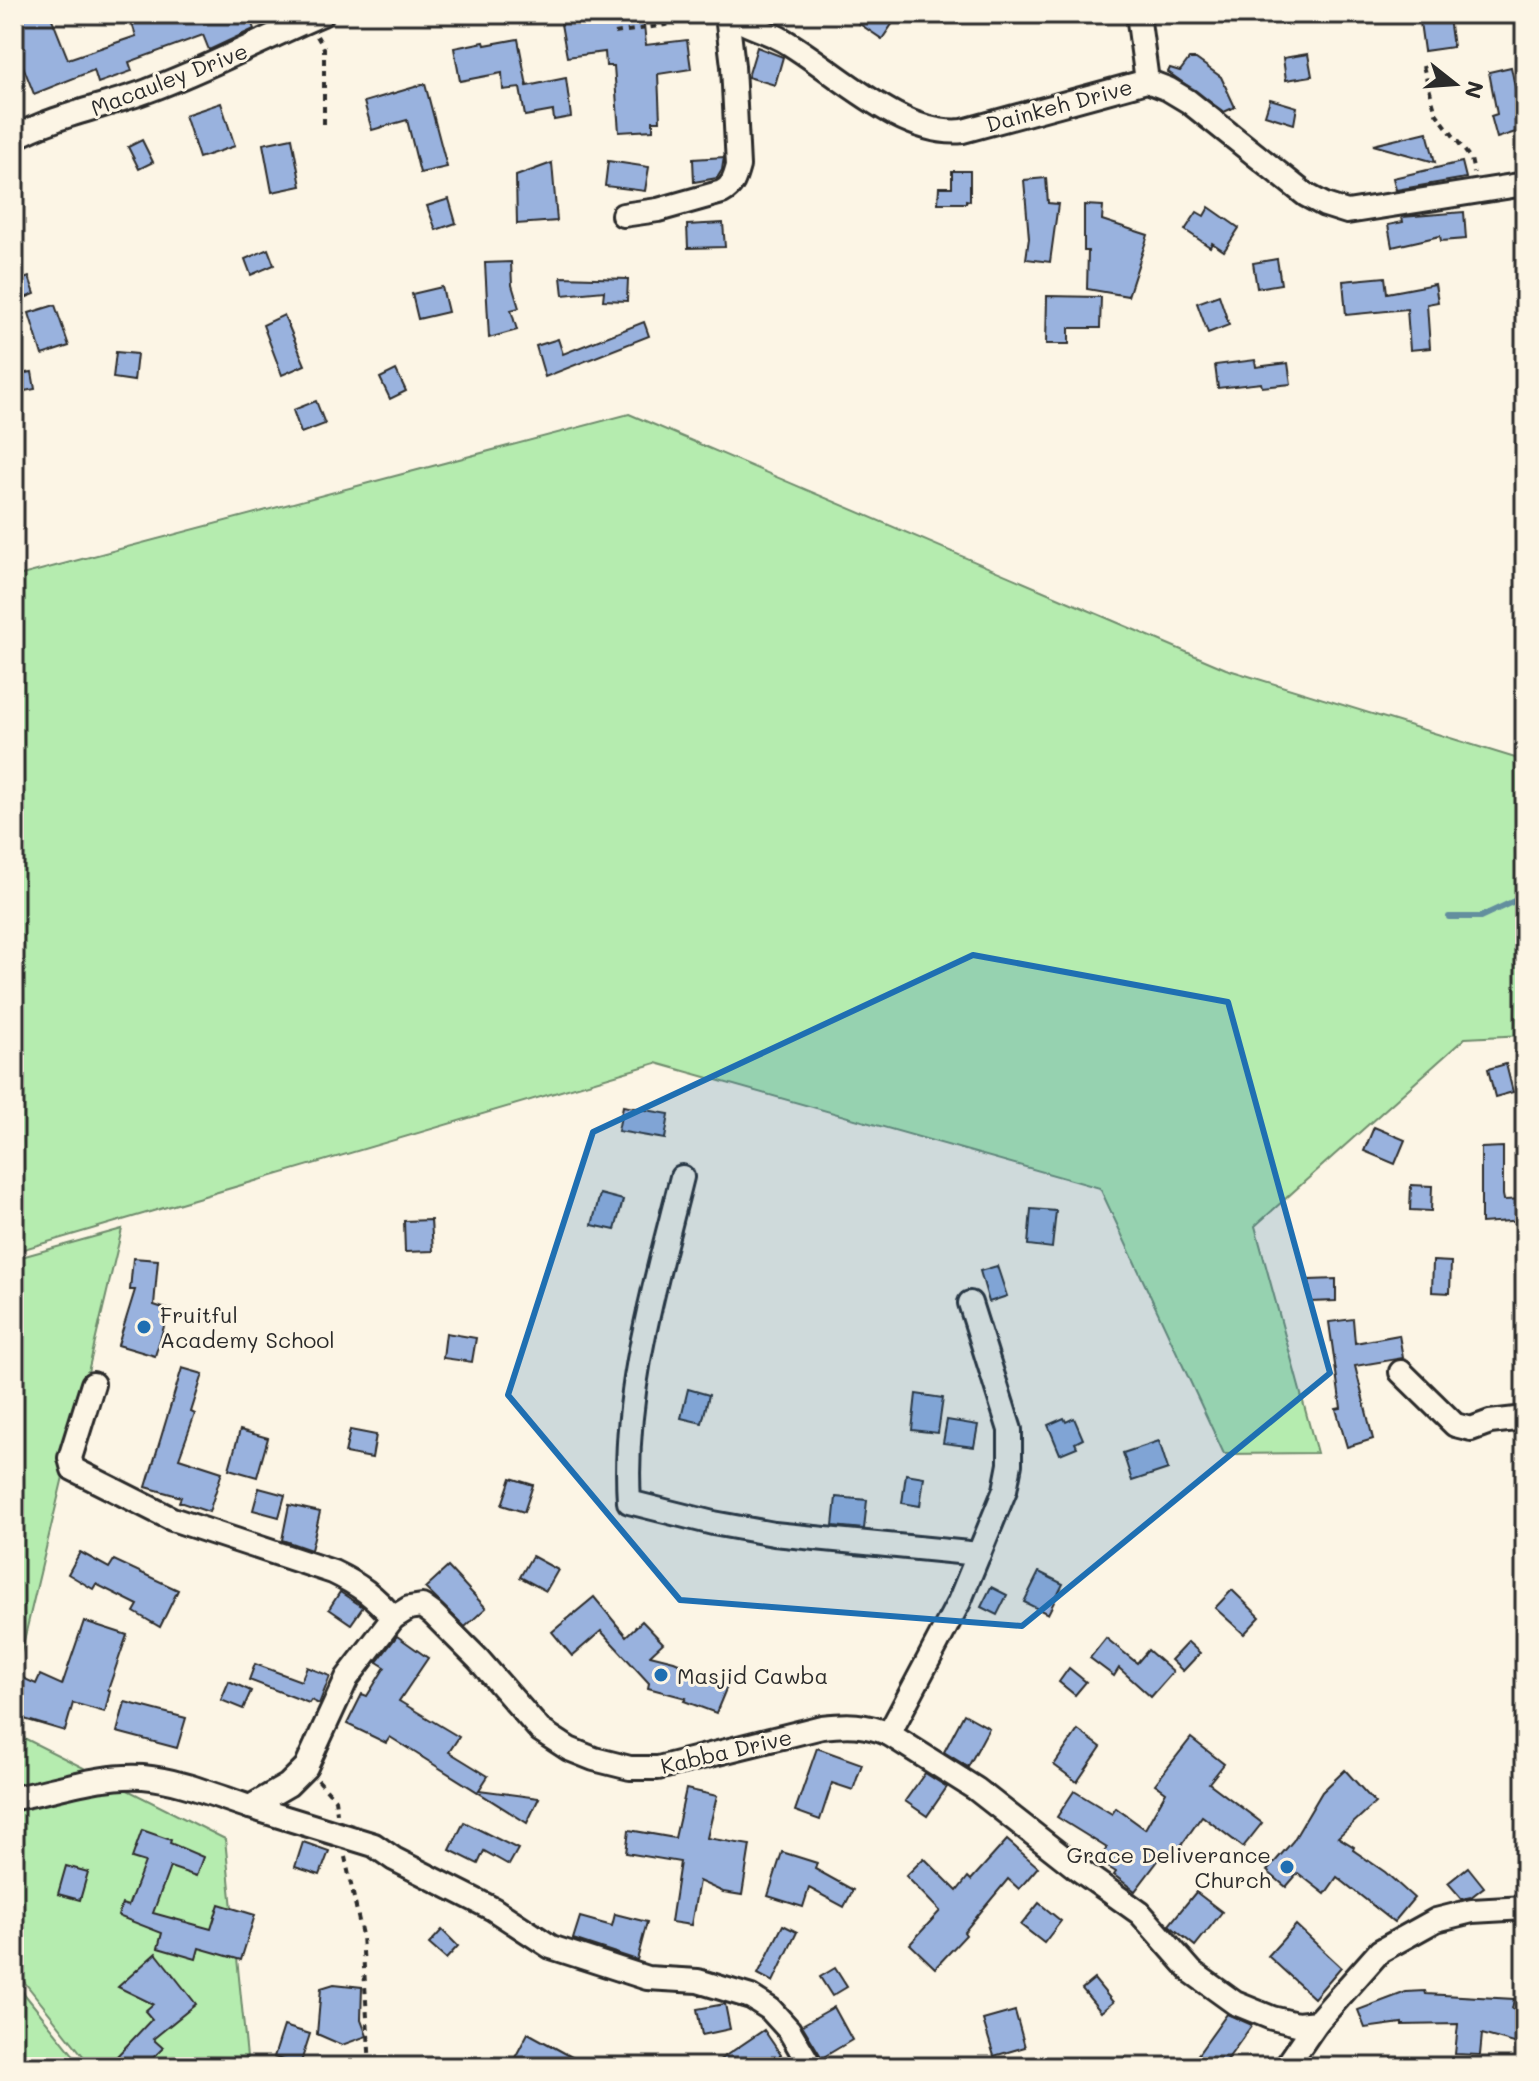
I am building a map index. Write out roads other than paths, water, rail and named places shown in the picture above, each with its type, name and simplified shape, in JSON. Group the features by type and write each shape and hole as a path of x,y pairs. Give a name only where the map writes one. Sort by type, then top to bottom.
{"street":[{"path":"1138,14 1147,81"},
{"path":"623,215 658,210 722,192 729,188 735,178 738,166 727,15"},
{"name":"Dainkeh Drive","path":"727,15 782,39 884,107 924,128 948,132 1057,107 1147,81 1188,101 1287,182 1325,205 1347,212 1525,184"},
{"name":"Macauley Drive","path":"14,138 30,129 107,106 207,68 315,17"},
{"path":"682,1177 644,1341 631,1414 629,1502 713,1523 774,1534 979,1554"},
{"path":"889,1734 959,1602 1005,1490 1010,1464 1010,1430 970,1303"},
{"path":"1401,1372 1455,1425 1471,1429 1490,1422 1525,1418"},
{"path":"93,1384 70,1458 73,1469 172,1519 344,1578 374,1596 393,1618 347,1678 306,1767 288,1785 250,1807"},
{"name":"Kabba Drive","path":"393,1618 409,1608 422,1606 478,1659 540,1730 569,1749 630,1768 658,1768 822,1727 850,1723 873,1727 976,1789 1140,1913 1192,1972 1235,2003 1297,2024 1317,2022"},
{"path":"14,1798 90,1783 142,1777 341,1832 374,1845 394,1859 483,1903 551,1947 647,1978 698,1981 751,1997 770,2009 789,2030 811,2067"},
{"path":"1286,2067 1317,2022 1380,1951 1436,1920 1472,1911 1525,1908"}],"waterway":[{"path":"1449,917 1480,917 1525,896"}],"place":[{"name":"Fruitful Academy School","path":"144,1327"},
{"name":"Masjid Cawba","path":"661,1675"},
{"name":"Grace Deliverance Church","path":"1287,1867"}]}
